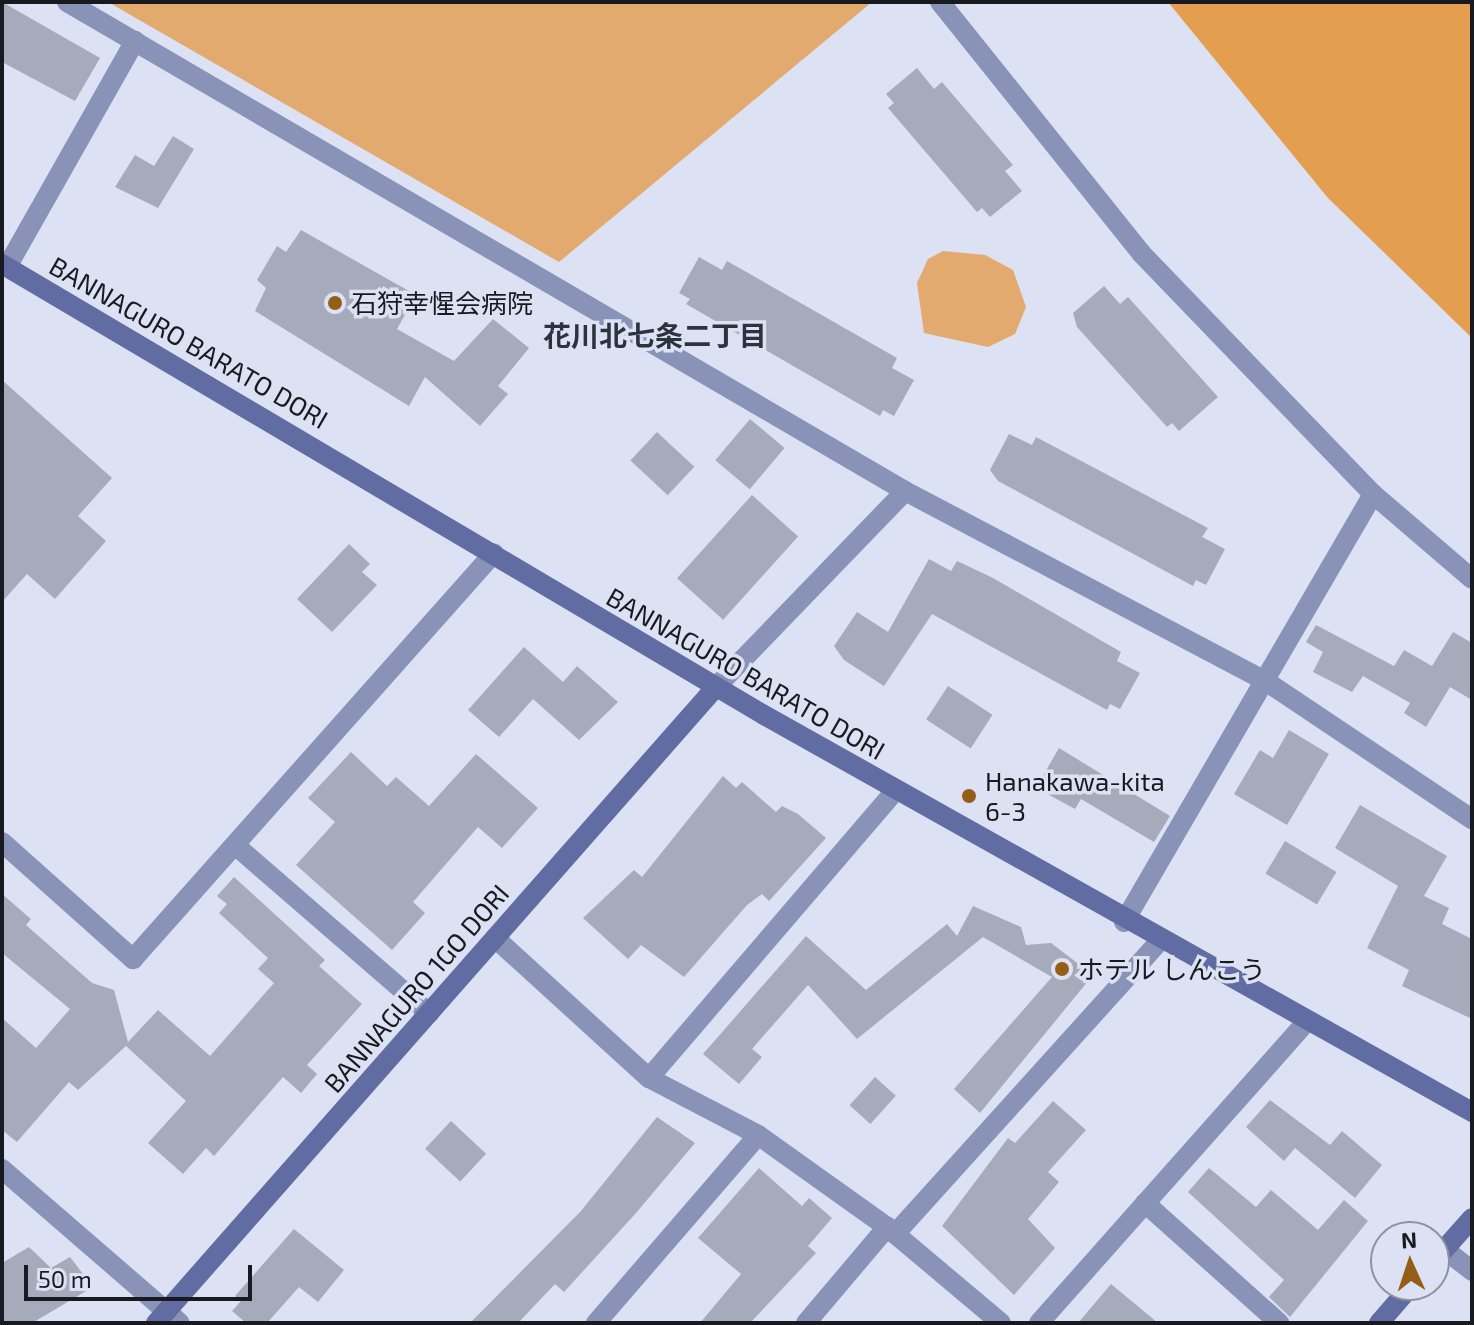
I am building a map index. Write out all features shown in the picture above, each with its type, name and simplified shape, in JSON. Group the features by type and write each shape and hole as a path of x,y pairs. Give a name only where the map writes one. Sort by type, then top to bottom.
{"main road":[{"name":"BANNAGURO BARATO DORI","path":"4,266 895,791 1159,942 1472,1112"},
{"name":"BANNAGURO 1GO DORI","path":"167,1320 429,1013 716,687"},
{"path":"1450,1243 1472,1218"},
{"path":"1379,1323 1398,1301"}],"street":[{"path":"67,2 905,491 1267,682 1472,819"},
{"path":"940,2 1141,253 1373,494 1472,579"},
{"path":"4,266 135,41"},
{"path":"716,687 905,491"},
{"path":"1124,922 1267,682 1373,494"},
{"path":"2,842 133,959 494,553"},
{"path":"649,1078 895,791"},
{"path":"235,845 429,1013"},
{"path":"495,938 649,1078 758,1135 891,1230 1001,1323"},
{"path":"806,1323 1159,942"},
{"path":"1039,1323 1305,1023"},
{"path":"596,1323 758,1135"},
{"path":"2,1169 167,1320"},
{"path":"1145,1203 1279,1323"},
{"path":"1450,1260 1472,1271"}],"shaded area":[{"path":"108,2 872,2 559,262"},
{"path":"1168,2 1472,2 1472,338 1328,198"},
{"path":"943,251 985,255 1013,270 1026,307 1015,334 988,347 924,333 917,283 928,259"}],"building":[{"path":"2,2 100,58 75,101 2,62"},
{"path":"917,68 934,89 942,82 1013,165 1005,171 1022,191 990,217 982,208 977,212 888,108 894,103 886,94"},
{"path":"173,136 194,149 158,208 115,187 135,155 154,166"},
{"name":"石狩幸惺会病院","path":"301,230 416,295 397,329 454,361 493,319 529,348 498,386 508,394 480,426 425,377 409,406 255,311 266,288 257,280 277,246 286,252"},
{"path":"699,257 722,270 727,261 897,358 892,368 914,380 894,416 883,410 880,416 686,304 690,299 679,293"},
{"path":"1104,286 1120,304 1128,297 1218,397 1179,431 1172,423 1167,427 1077,327 1073,313"},
{"path":"2,380 112,478 78,516 106,541 55,599 27,574 2,602"},
{"path":"750,419 784,448 750,489 715,460"},
{"path":"657,432 694,467 668,495 630,461"},
{"path":"1009,434 1032,445 1036,437 1208,528 1202,537 1225,549 1206,585 1196,580 1193,586 998,481 990,470"},
{"path":"752,495 798,536 723,620 677,578"},
{"path":"349,544 370,564 362,572 377,585 332,632 297,599"},
{"path":"929,559 951,571 957,561 993,578 1121,652 1117,661 1140,673 1120,709 1110,704 1107,710 932,614 884,686 844,660 834,646 857,612 888,632"},
{"path":"1316,625 1394,666 1404,650 1432,666 1453,632 1472,643 1472,700 1450,687 1426,727 1404,713 1410,703 1363,676 1352,692 1313,672 1323,652 1306,642"},
{"path":"524,647 563,682 577,666 618,702 579,740 533,699 499,737 468,710"},
{"path":"948,686 992,715 971,748 926,720"},
{"path":"1289,730 1329,754 1287,825 1234,794 1260,750 1273,758"},
{"path":"1059,748 1170,816 1154,842 1081,799 1075,809 1036,788"},
{"path":"351,752 387,786 396,777 429,806 476,754 538,808 502,848 478,827 413,902 425,913 392,950 296,865 335,822 308,798"},
{"path":"723,776 736,788 742,782 776,812 782,806 798,814 826,838 769,901 762,894 747,905 684,977 641,945 628,959 583,918 634,870 642,877"},
{"path":"1360,805 1447,856 1424,896 1449,908 1442,924 1472,939 1472,1019 1402,986 1409,970 1367,948 1398,886 1335,848"},
{"path":"1285,841 1336,872 1317,904 1265,874"},
{"path":"234,877 325,960 319,966 362,1004 307,1065 317,1074 301,1093 283,1077 214,1156 206,1148 183,1174 148,1143 186,1101 126,1046 78,1090 69,1082 17,1142 2,1130 2,1018 36,1048 70,1009 2,953 2,894 31,919 26,925 92,983 114,990 128,1042 158,1010 210,1056 274,983 258,969 268,958 219,913 227,904 217,896"},
{"path":"973,906 1021,927 1026,945 1051,943 1093,975 980,1113 954,1089 1052,977 983,937 857,1039 808,985 752,1049 762,1057 739,1084 703,1054 806,936 866,990 947,924 957,936"},
{"path":"875,1077 896,1096 870,1124 850,1105"},
{"path":"1270,1100 1330,1145 1342,1131 1382,1165 1355,1198 1295,1148 1284,1161 1246,1127"},
{"path":"1053,1101 1086,1130 1048,1172 1059,1182 1028,1219 1055,1248 1014,1295 942,1226 1008,1138 1015,1143"},
{"path":"657,1117 695,1143 636,1213 564,1292 555,1284 518,1323 470,1323 581,1211"},
{"path":"451,1121 486,1154 460,1182 425,1149"},
{"path":"759,1168 802,1206 809,1198 832,1218 808,1246 816,1253 750,1323 700,1323 741,1274 698,1238"},
{"path":"1209,1168 1256,1207 1271,1190 1318,1230 1344,1200 1368,1221 1290,1317 1269,1297 1284,1280 1188,1192"},
{"path":"294,1229 344,1270 318,1302 299,1287 267,1323 246,1323 232,1311 241,1301 235,1296"},
{"path":"29,1247 51,1268 70,1257 93,1287 32,1323 2,1323 2,1263"},
{"path":"1111,1284 1158,1323 1078,1323"}],"place":[{"name":"石狩幸惺会病院","path":"335,303"},
{"name":"Hanakawa-kita 6-3","path":"969,796"},
{"name":"ホテル しんこう","path":"1062,969"}],"district":[{"name":"花川北七条二丁目","path":"655,335"}]}
